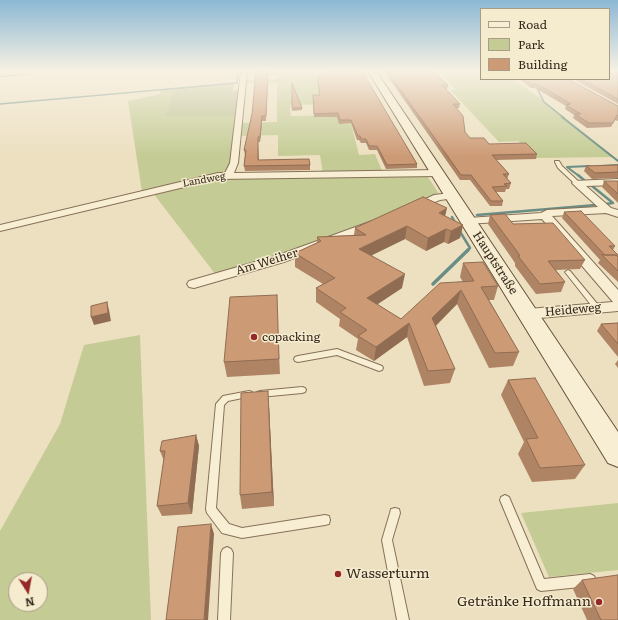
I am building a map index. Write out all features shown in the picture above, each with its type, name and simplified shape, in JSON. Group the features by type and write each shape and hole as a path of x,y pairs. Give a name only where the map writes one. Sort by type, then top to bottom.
{"main road":[{"name":"Hauptstraße","path":"390,100 618,455"}],"street":[{"path":"228,176 234,163 241,100"},
{"name":"Landweg","path":"0,228 198,180 228,176 437,173"},
{"path":"577,183 618,182"},
{"path":"577,183 607,210 618,214"},
{"path":"406,210 423,206 438,197 451,196"},
{"path":"468,221 544,216 547,213 607,210"},
{"name":"Heideweg","path":"544,216 549,219 618,299"},
{"name":"Am Weiher","path":"194,284 280,259 384,219"},
{"name":"Heideweg","path":"528,314 618,306"}],"lane":[{"path":"557,162 560,167 577,183"},
{"path":"568,272 597,308"},
{"path":"298,359 337,352 379,368"},
{"path":"302,390 234,395 226,398 220,404 211,509 226,529 242,533 325,520"},
{"path":"505,500 541,585 603,578"},
{"path":"395,513 387,540 403,620"},
{"path":"224,620 227,553"}],"green space":[{"path":"171,100 238,100 236,116 166,116"},
{"path":"212,100 237,113 233,163 228,176 392,175 396,177 428,177 439,194 329,239 216,275 153,193 142,192 128,101"},
{"path":"277,100 337,100 340,104 290,105 291,116 349,115 359,155 375,154 383,173 323,174 320,155 278,156 278,135 240,136 241,123 277,122"},
{"path":"459,100 543,100 614,157 536,158 518,141 499,142"},
{"path":"140,335 151,620 0,620 0,531 60,424 84,345"},
{"path":"618,503 618,570 549,577 521,513"}],"building":[{"path":"253,100 267,100 266,116 262,116 260,137 258,137 258,160 309,159 310,165 244,166 246,150 244,150 252,114"},
{"path":"292,100 299,100 302,108 292,108"},
{"path":"313,100 379,100 417,164 387,165 377,146 369,146 366,139 361,139 360,136 358,136 351,120 340,120 338,113 314,114"},
{"path":"408,100 456,100 460,104 453,104 463,116 465,132 470,138 484,138 489,144 526,143 537,154 492,155 509,174 503,174 511,183 504,184 507,186 492,187 503,201 491,201 471,175 461,175"},
{"path":"564,100 607,100 618,106 618,116 617,115 613,123 589,123 575,114 581,114 566,105 571,104"},
{"path":"618,165 618,172 595,173 586,166"},
{"path":"604,181 618,181 618,194"},
{"path":"423,197 447,208 439,213 463,225 451,231 446,229 428,238 407,226 359,249 405,274 367,298 401,319 440,283 474,281 463,263 483,262 498,286 481,287 519,352 495,353 461,290 432,318 455,369 428,371 409,323 376,347 358,336 367,330 340,312 346,308 316,288 335,278 295,253 321,241 317,237 366,235 355,228"},
{"path":"581,211 615,246 609,246 618,255 605,255 564,212"},
{"path":"505,214 513,224 553,223 585,260 548,261 565,282 540,284 518,256 520,256 490,215"},
{"path":"602,255 616,255 618,257 618,271"},
{"name":"copacking","path":"277,295 279,359 224,362 230,297"},
{"path":"107,302 108,313 91,317 91,306"},
{"path":"618,323 618,344 601,324"},
{"path":"535,378 585,465 540,468 526,439 538,438 508,380"},
{"path":"268,391 272,492 240,495 241,393"},
{"path":"196,435 188,503 157,506 165,451 160,451 162,441"},
{"path":"211,524 204,620 166,620 178,527"},
{"name":"Getränke Hoffmann","path":"618,575 618,620 601,620 582,580"}],"waterway":[{"path":"0,104 46,100"},
{"path":"543,100 564,118"},
{"path":"562,117 618,161"},
{"path":"600,166 618,165"},
{"path":"579,176 567,167 590,166"},
{"path":"578,175 584,180"},
{"path":"592,186 613,203 605,204"},
{"path":"477,215 596,205"},
{"path":"452,217 456,224"},
{"path":"459,230 470,248 468,250"},
{"path":"433,284 468,250"}],"place":[{"name":"copacking","path":"254,337"},
{"name":"Wasserturm","path":"338,574"},
{"name":"Getränke Hoffmann","path":"599,602"}]}
